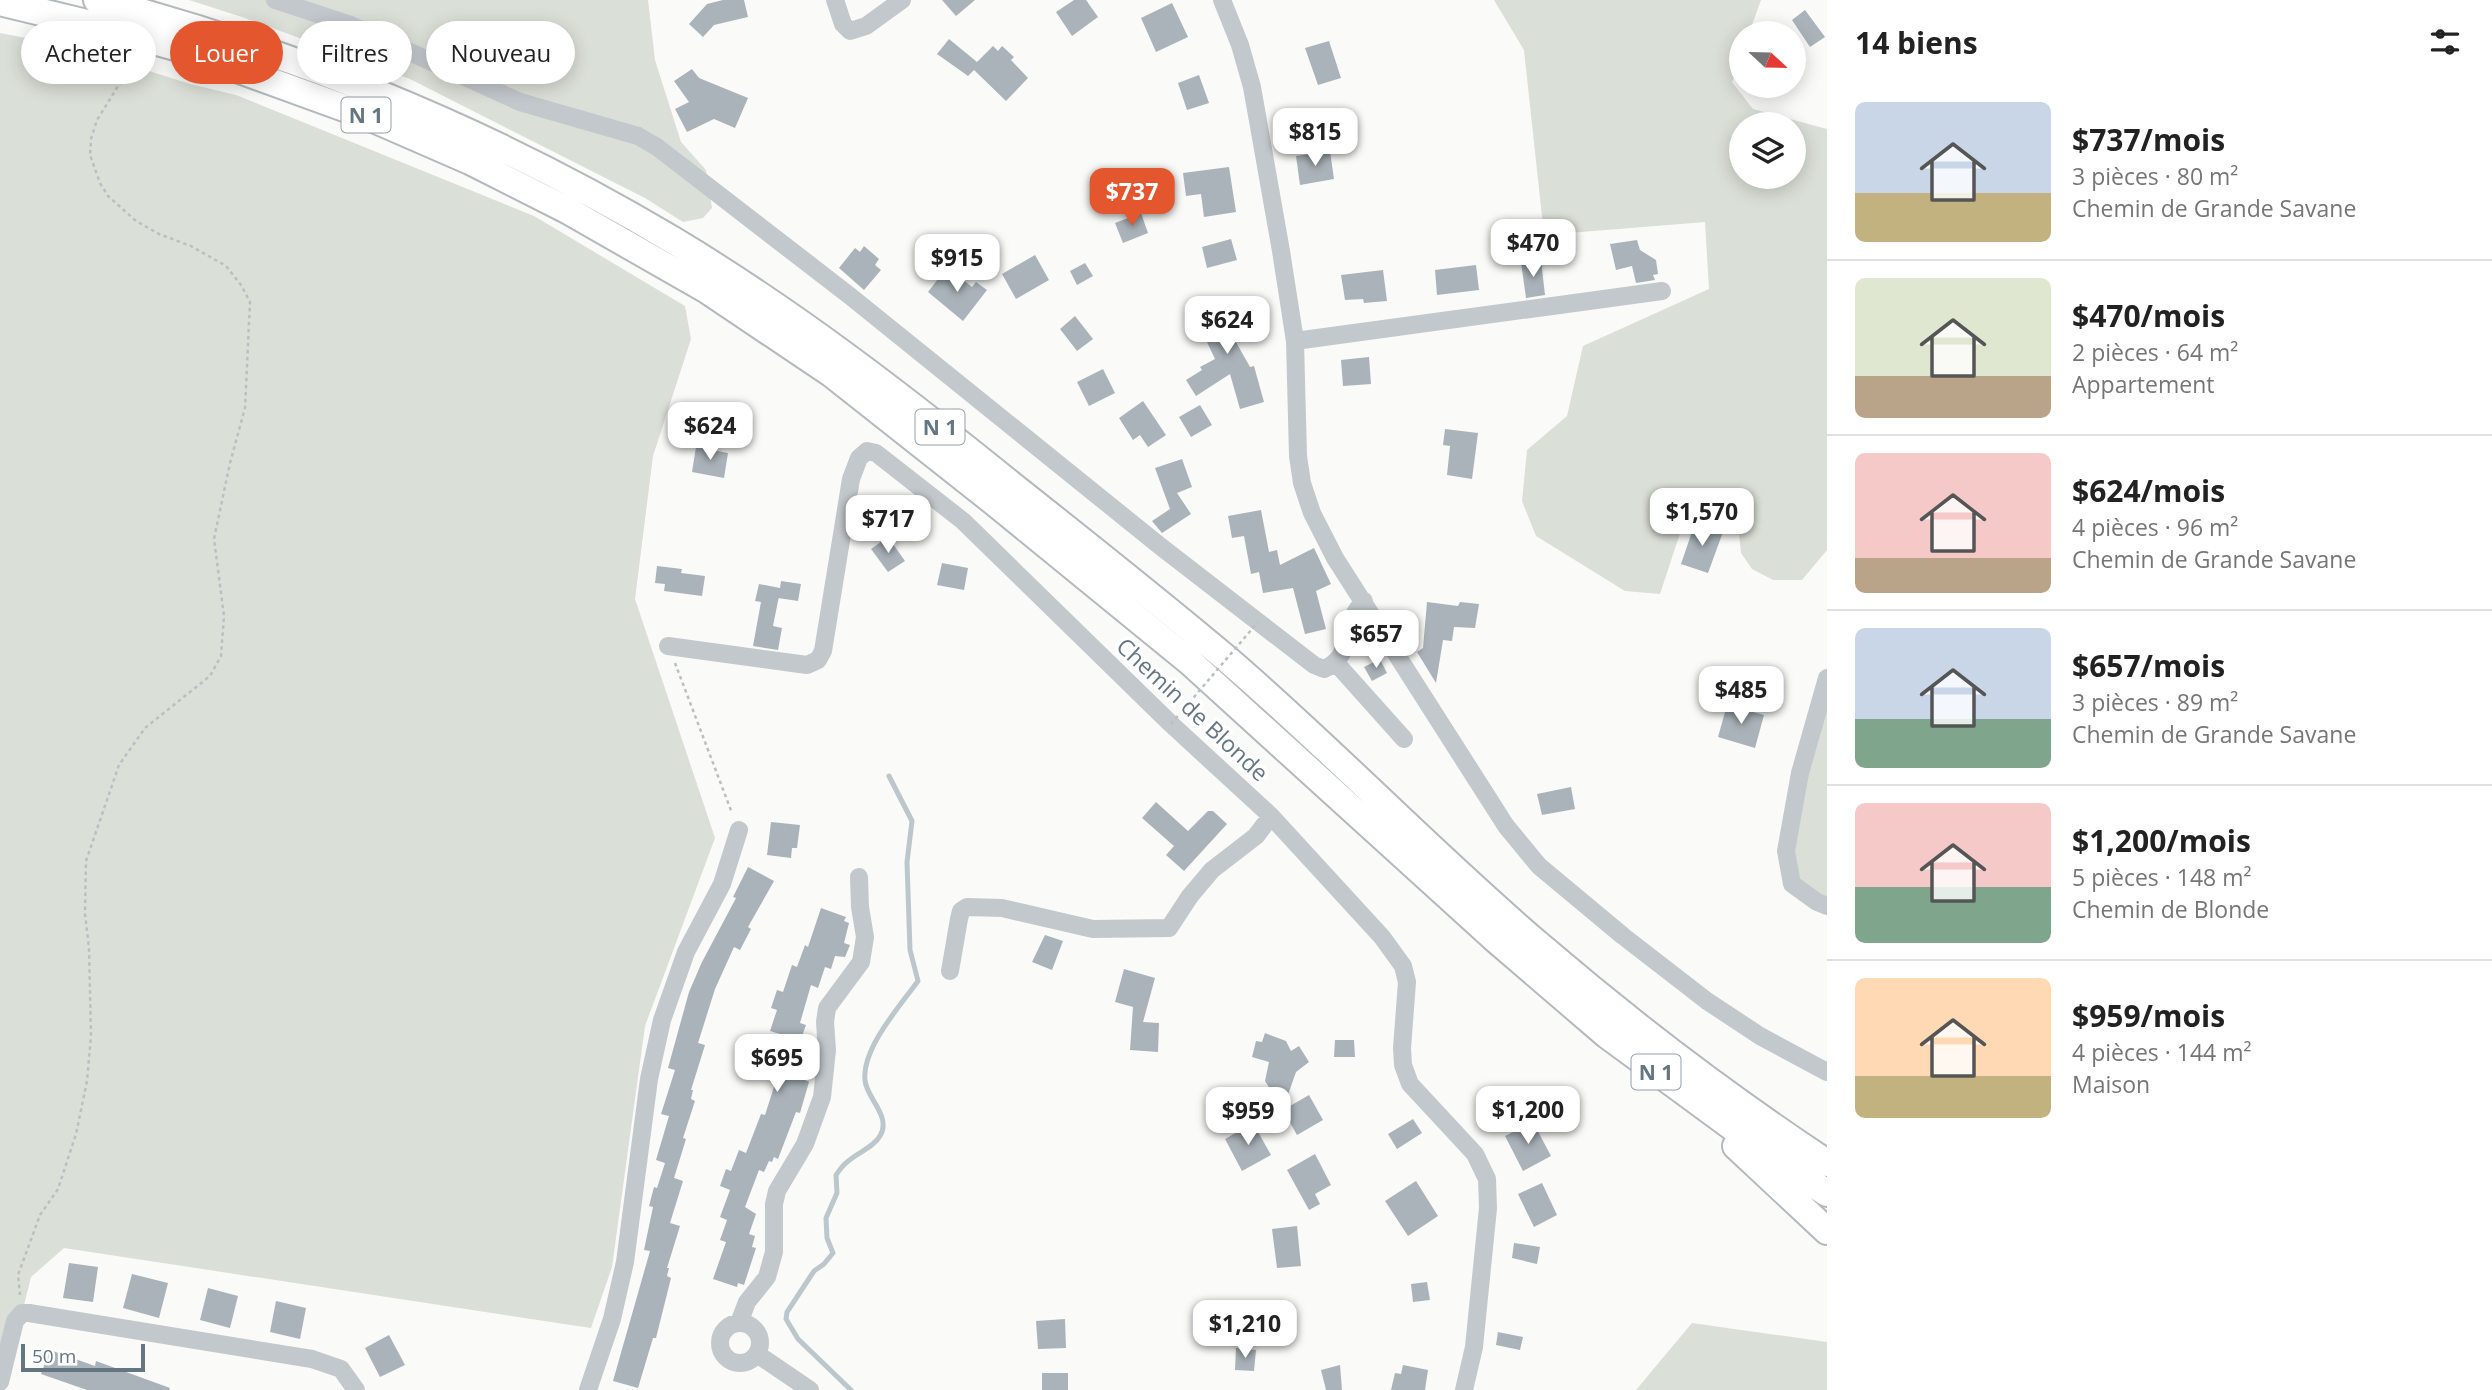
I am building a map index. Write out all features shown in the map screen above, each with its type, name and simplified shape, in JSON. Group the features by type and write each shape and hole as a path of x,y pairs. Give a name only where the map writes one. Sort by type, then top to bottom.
{"highway":[{"name":"N 1","path":"97,0 252,45 391,97 473,134 587,192 671,239 775,305 922,413 1230,662 1537,944 1621,1013 1764,1122 1827,1163"},
{"name":"N 1","path":"0,2 78,21"},
{"name":"N 1","path":"156,42 369,117 470,161 567,210 707,290 832,374 995,502 1190,662 1494,938 1607,1035 1827,1193"},
{"path":"1680,1090 1769,1179 1827,1231"}],"street":[{"path":"275,0 348,24 520,102 638,136 657,147 850,296 1314,665 1324,668 1336,663 1345,647 1352,617 1364,601"},
{"path":"835,0 843,24 850,31 866,26 902,0"},
{"path":"1222,0 1240,45 1252,87 1295,341 1298,456 1302,483 1312,513 1335,558 1506,826 1539,866 1707,1001 1760,1036 1827,1072"},
{"path":"0,14 54,21"},
{"path":"1295,341 1662,291"},
{"name":"Chemin de Blonde","path":"668,646 807,665 818,660 823,651 851,479 859,458 867,452 876,453 963,522 1171,724 1271,816 1382,937 1403,966 1407,982 1403,1065 1410,1084 1475,1154 1487,1179 1488,1208 1474,1347 1464,1390"},
{"path":"1336,663 1404,739"},
{"path":"1827,677 1800,773 1786,851 1792,884 1827,906"},
{"path":"950,971 961,911 967,907 1002,908 1093,929 1170,928 1190,896 1212,870 1256,836 1271,816"},
{"path":"588,1390 612,1320 625,1262 649,1079 662,1020 686,952 722,884 738,830"},
{"path":"738,1323 747,1302 766,1277 774,1252 774,1204 777,1191 805,1144 821,1097 827,1050 827,1008 861,962 865,937 859,899 859,877"},
{"path":"0,1382 15,1321 22,1313 312,1359 341,1368 356,1390"},
{"path":"732,1324 751,1325 761,1341 757,1354 747,1362 733,1362 723,1354 722,1334 732,1324"},
{"path":"757,1354 810,1390"}],"path":[{"path":"22,1313 18,1275 40,1215 58,1189 76,1134 87,1081 91,1036 89,948 85,914 86,861 119,765 145,728 210,676 221,656 225,616 214,539 245,408 250,302 241,285 226,266 191,246 159,234 136,221 108,196 100,183 90,155 91,139 97,120 119,84"},
{"path":"1171,724 1258,622"},
{"path":"668,646 738,830"}],"shaded area":[{"path":"189,0 648,0 655,60 681,142 706,170 712,208 703,218 683,222 645,198 412,80 412,21 297,21 297,37 283,32 283,21 253,21"},
{"path":"1494,0 1761,0 1753,21 1729,21 1729,98 1744,98 1753,109 1764,112 1729,112 1729,189 1806,189 1806,123 1827,129 1827,550 1802,580 1773,580 1752,569 1741,553 1738,524 1689,506 1660,594 1625,591 1536,536 1522,501 1527,450 1567,416 1583,346 1709,289 1705,222 1544,235 1524,50"},
{"path":"0,33 21,37 21,84 156,84 156,73 170,78 170,84 190,84 236,95 534,216 685,306 691,339 653,456 635,599 715,838 645,1026 612,1267 591,1328 64,1248 31,1277 0,1383"},
{"path":"1827,697 1827,906 1792,884 1792,818"},
{"path":"1692,1323 1827,1342 1827,1390 1636,1390"}],"building":[{"path":"723,0 744,0 748,17 714,25 703,37 689,24 707,4"},
{"path":"942,0 975,0 956,16"},
{"path":"1074,0 1086,0 1098,17 1072,36 1056,12"},
{"path":"1172,3 1188,37 1156,52 1141,18"},
{"path":"1805,10 1825,37 1810,47 1806,41 1806,21 1792,20"},
{"path":"949,39 977,62 993,46 998,51 1002,46 1014,57 1011,60 1028,78 1006,101 974,70 968,76 937,54"},
{"path":"1329,41 1341,78 1318,85 1305,48"},
{"path":"692,69 699,78 748,98 735,128 714,119 687,132 675,109 689,102 674,81"},
{"path":"1199,75 1209,103 1187,110 1178,83"},
{"path":"1330,151 1334,179 1300,185 1296,156"},
{"path":"1229,167 1236,212 1204,217 1201,194 1186,196 1183,173"},
{"path":"1141,213 1148,233 1123,243 1115,223"},
{"path":"1231,239 1237,260 1207,268 1202,247"},
{"path":"1637,240 1640,250 1656,260 1658,274 1653,275 1655,280 1636,283 1632,266 1616,270 1610,244"},
{"path":"864,246 879,259 875,265 881,270 864,290 839,268 855,248 860,252"},
{"path":"1035,255 1049,280 1016,299 1002,274"},
{"path":"1541,260 1545,295 1526,298 1521,262"},
{"path":"1085,263 1093,276 1077,285 1070,271"},
{"path":"1476,265 1479,290 1437,295 1435,270"},
{"path":"947,267 972,287 976,282 987,290 963,321 928,292"},
{"path":"1383,270 1387,301 1364,303 1363,299 1345,300 1341,275"},
{"path":"1228,303 1231,309 1240,305 1251,326 1232,335 1250,367 1254,366 1264,402 1240,409 1230,374 1196,396 1186,380 1202,370 1200,367 1215,359 1196,319"},
{"path":"1075,316 1093,339 1077,351 1060,329"},
{"path":"1369,357 1371,384 1343,386 1341,360"},
{"path":"1103,369 1115,393 1089,406 1077,382"},
{"path":"1143,401 1166,435 1148,447 1140,435 1133,440 1119,418"},
{"path":"1200,405 1212,425 1191,437 1179,417"},
{"path":"1445,429 1478,433 1472,479 1447,475 1450,446 1443,445"},
{"path":"696,447 728,453 724,478 692,472"},
{"path":"1182,459 1192,487 1177,493 1191,514 1162,533 1152,521 1170,509 1155,468"},
{"path":"1261,510 1269,552 1277,550 1280,565 1314,548 1331,584 1316,591 1326,629 1305,634 1293,588 1263,593 1259,572 1251,574 1244,536 1232,538 1228,516"},
{"path":"1695,523 1723,532 1708,573 1681,564"},
{"path":"888,537 905,561 888,572 871,549"},
{"path":"942,563 968,568 964,590 937,585"},
{"path":"657,566 682,569 681,573 705,576 702,596 664,591 665,584 655,583"},
{"path":"781,581 801,584 798,601 779,598 773,626 782,628 778,650 753,646 761,602 755,601 759,584 780,588"},
{"path":"1427,602 1458,606 1460,602 1479,604 1475,628 1454,627 1452,641 1443,640 1436,683 1417,652 1423,648"},
{"path":"1380,659 1387,673 1372,681 1364,667"},
{"path":"1727,705 1764,715 1755,748 1718,737"},
{"path":"1571,787 1575,809 1542,815 1537,794"},
{"path":"1156,802 1188,831 1208,811 1213,811 1227,824 1184,871 1166,855 1174,846 1142,818"},
{"path":"771,822 800,825 797,848 792,848 791,858 767,855"},
{"path":"748,867 774,881 748,927 751,929 740,950 734,947 715,989 698,1043 705,1045 691,1090 691,1099 695,1101 674,1178 683,1181 670,1223 680,1226 667,1268 667,1276 671,1278 656,1338 653,1338 638,1388 613,1381 650,1251 644,1250 653,1207 649,1206 665,1163 656,1160 669,1116 661,1114 675,1070 668,1068 689,992 736,898 733,897"},
{"path":"821,908 846,917 844,921 849,923 844,943 850,945 845,957 835,956 831,969 825,967 818,988 811,985 800,1023 806,1025 802,1036 811,1041 801,1074 806,1076 805,1080 809,1082 800,1113 796,1112 778,1159 774,1157 772,1162 769,1161 764,1172 759,1170 745,1207 756,1214 749,1234 755,1236 752,1247 756,1248 744,1285 738,1283 737,1287 713,1279 726,1242 720,1240 727,1220 720,1217 730,1190 720,1186 726,1169 731,1171 739,1150 746,1153 761,1114 765,1115 779,1071 769,1067 780,1034 770,1031 777,1010 771,1008 777,990 783,992 792,965 797,967 805,945 808,947"},
{"path":"1045,935 1063,941 1052,970 1032,962"},
{"path":"1124,969 1155,978 1143,1022 1159,1023 1158,1052 1130,1050 1133,1007 1115,1002"},
{"path":"1265,1033 1286,1041 1291,1051 1299,1046 1309,1062 1296,1072 1283,1109 1265,1081 1269,1062 1252,1057 1256,1041 1262,1042"},
{"path":"1335,1040 1354,1040 1355,1057 1334,1057"},
{"path":"1309,1095 1323,1120 1297,1135 1283,1110"},
{"path":"1413,1119 1422,1133 1397,1149 1388,1134"},
{"path":"1533,1122 1551,1156 1523,1171 1505,1136"},
{"path":"1253,1123 1271,1155 1242,1171 1225,1139"},
{"path":"1315,1154 1331,1185 1315,1194 1320,1204 1309,1210 1287,1170"},
{"path":"1416,1181 1438,1216 1408,1236 1385,1201"},
{"path":"1542,1183 1557,1215 1534,1227 1518,1194"},
{"path":"1297,1226 1301,1266 1277,1268 1272,1229"},
{"path":"1514,1243 1540,1247 1537,1264 1512,1258"},
{"path":"69,1263 98,1267 93,1302 63,1298"},
{"path":"132,1274 168,1283 159,1318 123,1308"},
{"path":"1427,1282 1430,1300 1413,1302 1411,1284"},
{"path":"208,1288 238,1296 230,1328 200,1320"},
{"path":"276,1301 306,1308 300,1339 270,1332"},
{"path":"1065,1319 1066,1348 1038,1349 1036,1321"},
{"path":"1498,1332 1523,1337 1520,1350 1496,1345"},
{"path":"389,1335 405,1365 380,1377 365,1348"},
{"path":"1236,1348 1256,1350 1254,1371 1235,1370"},
{"path":"50,1350 95,1366 96,1361 170,1388 87,1390 41,1374"},
{"path":"1340,1365 1342,1390 1326,1390 1321,1370"},
{"path":"1403,1365 1428,1370 1425,1390 1391,1390 1395,1373 1401,1374"},
{"path":"1042,1373 1068,1373 1068,1390 1042,1390"}],"waterway":[{"path":"851,1390 798,1339 786,1319 787,1312 814,1271 833,1253 827,1238 826,1218 837,1193 836,1175 845,1164 873,1144 883,1129 881,1114 866,1087 869,1055 884,1028 918,981 910,950 907,862 912,821 889,776"}]}
